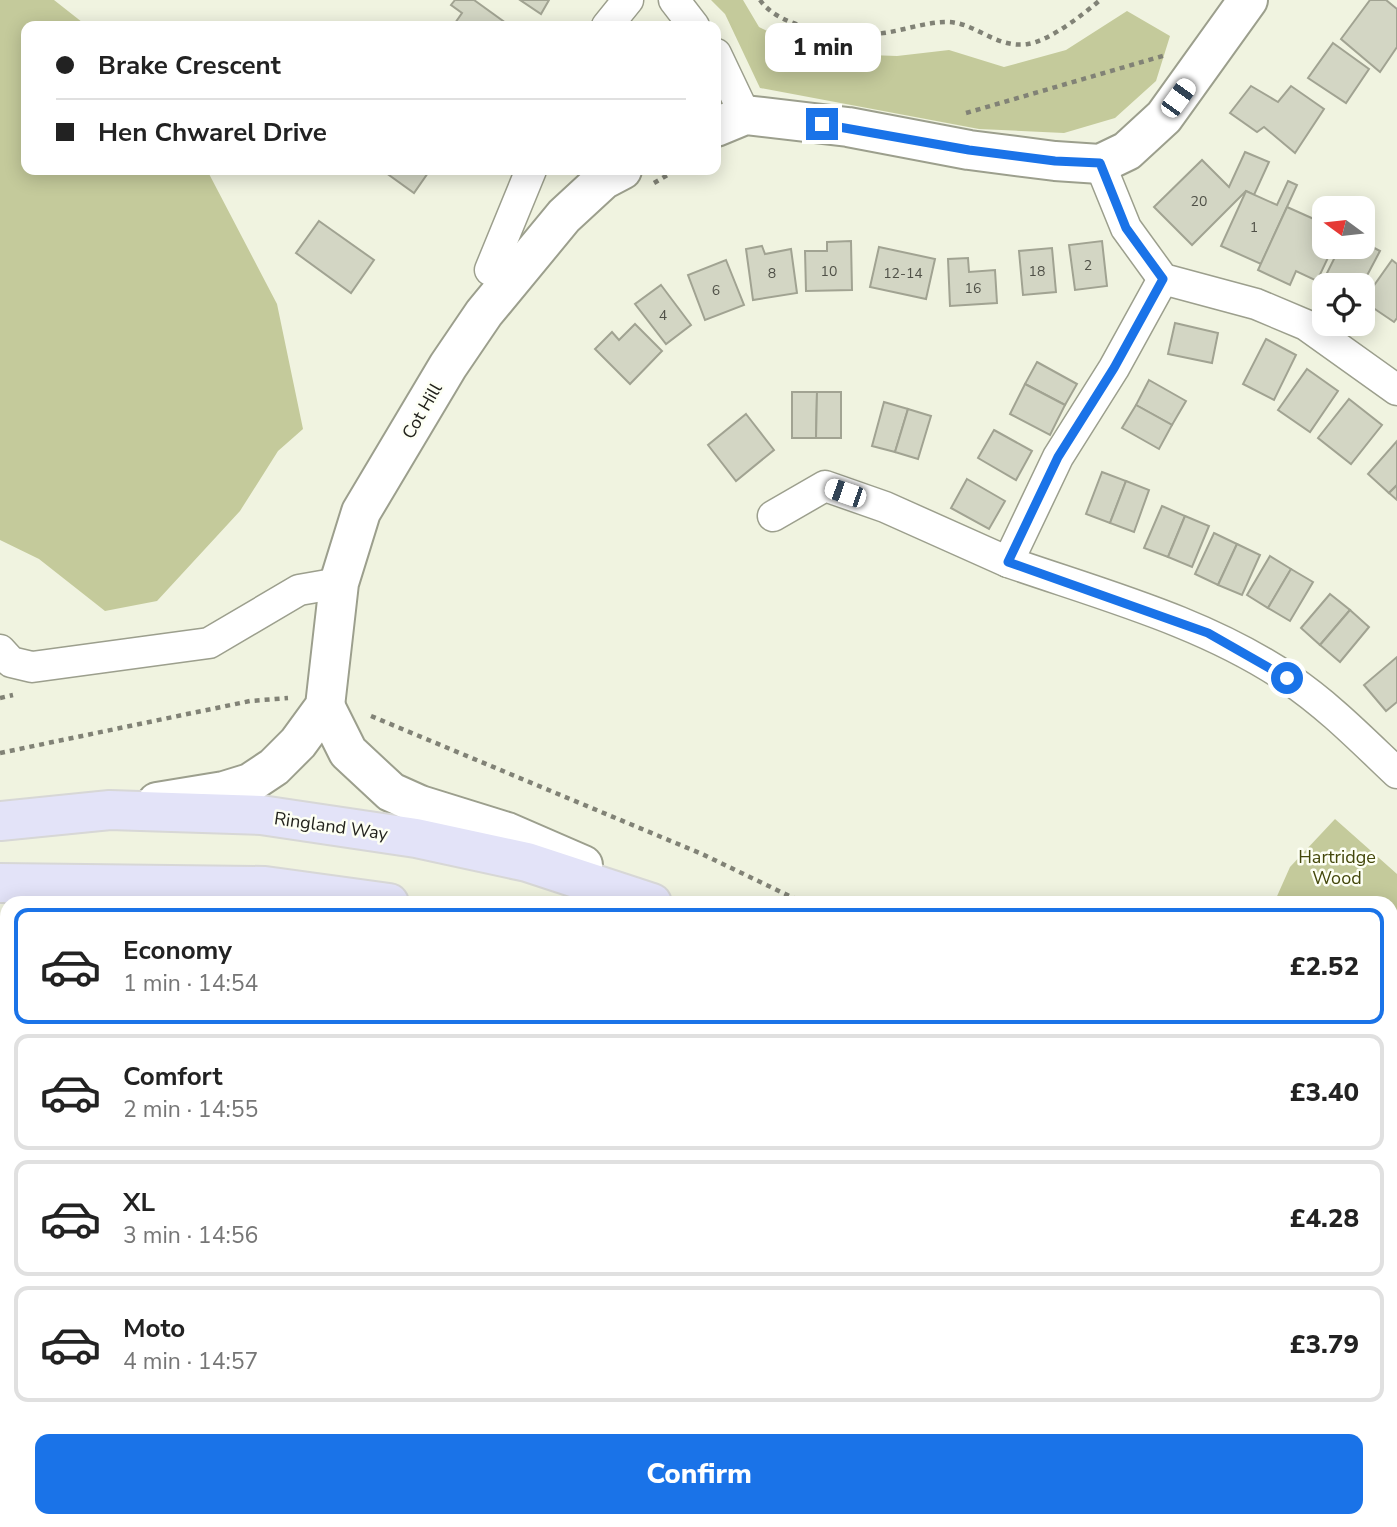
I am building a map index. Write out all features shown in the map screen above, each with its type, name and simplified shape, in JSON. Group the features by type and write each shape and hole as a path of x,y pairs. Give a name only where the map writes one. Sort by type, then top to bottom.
{"main road":[{"name":"Ringland Way","path":"0,821 110,810 261,815 416,838 527,862 631,896"},
{"path":"0,883 265,886 338,896"}],"street":[{"path":"611,21 628,0"},
{"path":"674,0 690,21"},
{"path":"721,78 730,121 848,127 969,150 1055,161 1100,163 1127,152 1164,117 1248,0"},
{"path":"1100,163 1126,228 1163,279 1256,304 1306,325 1397,390"},
{"path":"490,270 529,175"},
{"name":"Cot Hill","path":"326,706 339,583 361,512 464,342 513,275 564,216 603,180 637,176"},
{"path":"1008,562 1058,457 1114,368 1163,279"},
{"path":"773,516 825,486 885,507 1008,562 1208,633 1287,678 1335,714 1397,773"},
{"path":"0,650 11,662 32,667 209,643 299,590 339,583"},
{"path":"110,810 224,791 250,783 274,767 298,743 326,706 348,752 391,792 420,806 506,832 652,896"}],"path":[{"path":"760,0 766,9 799,26 874,34 949,22 975,30 998,42 1028,44 1061,29 1100,0"},
{"path":"954,116 1167,54"}],"green space":[{"path":"0,0 54,0 81,21 21,21 21,175 210,175 277,304 303,429 278,451 240,511 157,601 105,611 39,559 0,540"},
{"path":"711,0 743,0 759,27 813,53 897,56 949,50 1004,67 1066,50 1127,11 1170,36 1156,81 1115,118 1064,133 979,129 760,88 725,14"},
{"name":"Hartridge Wood","path":"1335,819 1397,874 1397,896 1277,896 1290,867"}],"building":[{"path":"455,0 474,0 503,21 456,21 462,13 451,5"},
{"path":"520,0 549,0 541,14"},
{"path":"1370,0 1386,0 1397,9 1397,47 1380,72 1341,39"},
{"path":"1333,43 1369,69 1346,103 1308,78"},
{"path":"1251,86 1278,102 1291,86 1324,109 1295,153 1264,127 1257,132 1230,113"},
{"path":"1245,152 1269,162 1254,195 1246,191 1192,245 1154,207 1202,160 1229,187"},
{"path":"389,175 427,175 414,193"},
{"path":"1288,181 1297,185 1261,264 1221,246 1246,191 1277,205"},
{"path":"1287,207 1312,218 1312,259 1327,259 1321,273 1312,273 1312,279 1296,271 1290,285 1258,270"},
{"path":"319,221 374,260 351,293 296,253"},
{"path":"851,241 852,290 806,291 805,251 827,251 827,242"},
{"path":"1102,241 1107,286 1075,290 1069,245"},
{"path":"762,246 765,254 791,249 797,293 753,300 746,249"},
{"path":"879,247 935,259 926,299 870,287"},
{"path":"1052,248 1056,292 1023,295 1019,251"},
{"path":"968,258 969,272 995,270 997,303 950,306 948,259"},
{"path":"1334,259 1376,259 1368,273 1327,273"},
{"path":"726,260 744,305 705,320 688,275"},
{"path":"1392,260 1397,264 1397,318 1394,322 1375,309 1375,284"},
{"path":"661,285 691,325 666,344 635,304"},
{"path":"1175,323 1218,333 1212,363 1168,354"},
{"path":"635,324 662,351 630,384 595,349 612,332 619,340"},
{"path":"1266,339 1296,355 1274,400 1243,384"},
{"path":"1037,362 1077,384 1065,405 1025,384"},
{"path":"1307,369 1338,391 1310,432 1278,410"},
{"path":"1149,380 1186,401 1172,425 1136,405"},
{"path":"1025,384 1065,405 1050,435 1010,414"},
{"path":"792,392 817,392 816,438 792,438"},
{"path":"817,392 841,392 841,438 816,438"},
{"path":"1349,399 1382,425 1351,464 1318,438"},
{"path":"884,402 908,409 895,452 872,446"},
{"path":"1136,405 1172,425 1159,449 1122,428"},
{"path":"908,409 931,416 918,459 895,452"},
{"path":"746,414 774,450 736,481 708,445"},
{"path":"994,430 1032,451 1016,480 978,458"},
{"path":"1397,441 1397,485 1389,493 1368,474"},
{"path":"1102,472 1126,481 1110,523 1086,514"},
{"path":"967,479 1005,501 989,529 951,508"},
{"path":"1126,481 1149,490 1134,532 1110,523"},
{"path":"1397,485 1397,500 1389,493"},
{"path":"1162,506 1185,516 1168,557 1144,548"},
{"path":"1185,516 1209,526 1192,567 1168,557"},
{"path":"1214,533 1237,544 1218,585 1195,574"},
{"path":"1237,544 1260,555 1242,595 1218,585"},
{"path":"1270,556 1291,569 1268,608 1247,595"},
{"path":"1291,569 1313,582 1290,621 1268,608"},
{"path":"1330,594 1350,610 1320,645 1301,628"},
{"path":"1350,610 1369,627 1340,662 1320,645"},
{"path":"1397,657 1397,702 1386,711 1364,685"}],"route":[{"path":"822,124 969,150 1055,161 1100,163 1126,228 1163,279 1114,368 1058,457 1008,562 1208,633 1287,678"}]}
